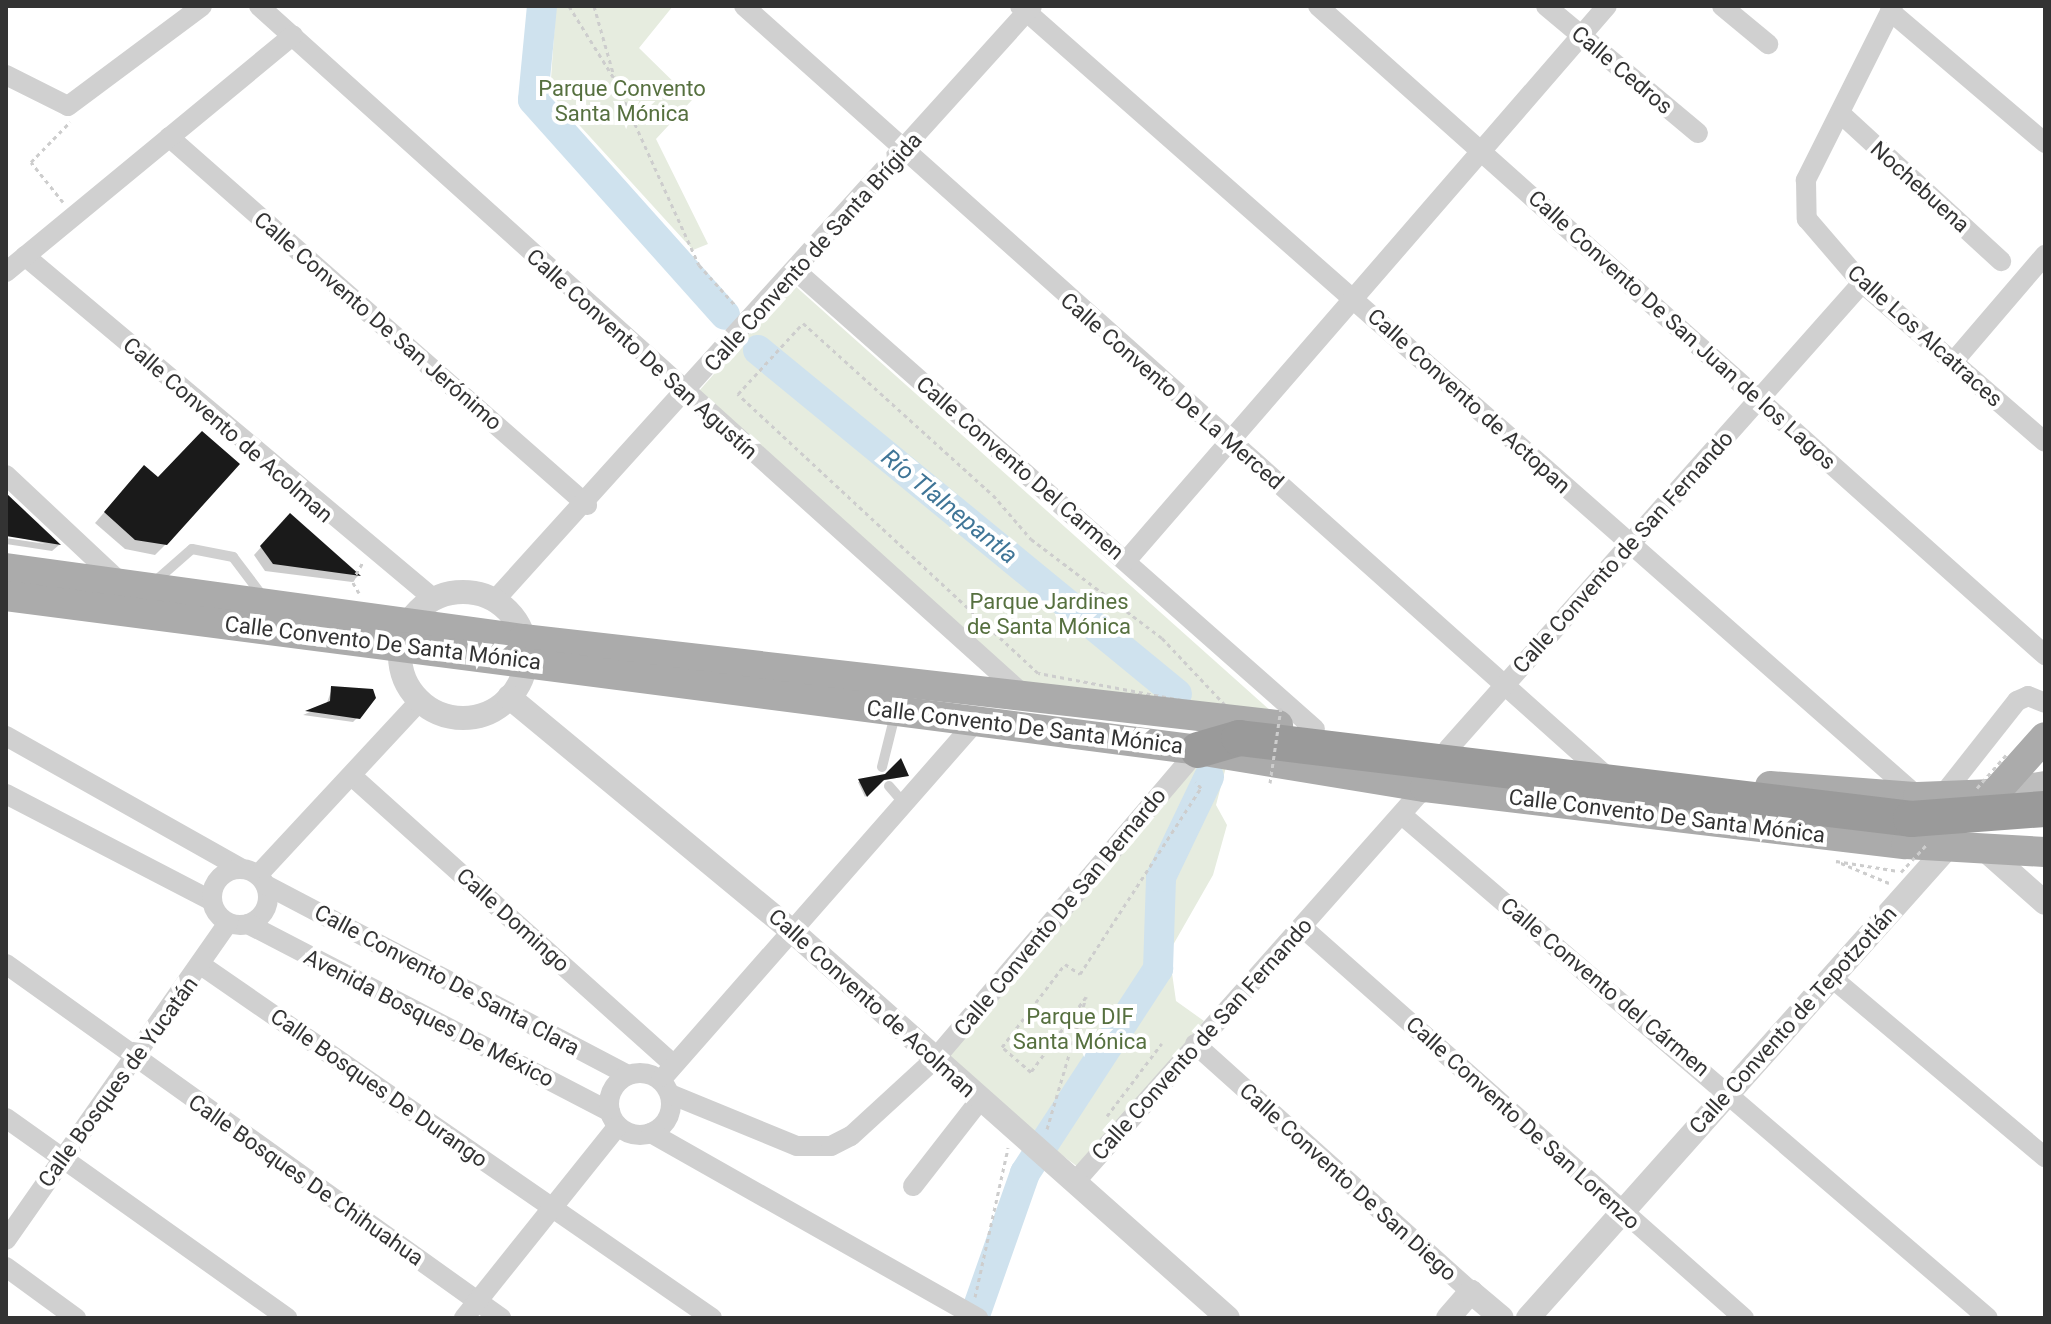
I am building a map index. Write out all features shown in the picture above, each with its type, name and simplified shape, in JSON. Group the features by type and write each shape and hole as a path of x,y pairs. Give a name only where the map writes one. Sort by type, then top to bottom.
{"highway":[{"path":"1216,735 1435,768 1911,819 2045,809"}],"main road":[{"name":"Calle Convento De Santa Mónica","path":"6,568 267,603 404,634"},
{"name":"Calle Convento De Santa Mónica","path":"6,596 404,634 524,650 976,722 1216,735 1315,729 1435,768 1948,847 2045,852"},
{"name":"Calle Convento De Santa Mónica","path":"524,650 1028,698 1216,735"},
{"name":"Calle Convento de Tepotzotlán","path":"1994,794 2045,737"},
{"name":"Calle Convento De Santa Mónica","path":"1435,768 1603,773 1930,797 1994,794"},
{"path":"1994,794 2045,785"}],"street":[{"path":"6,75 68,106 202,6"},
{"name":"Calle Convento De San Agustín","path":"259,6 687,395 1028,698"},
{"name":"Calle Convento De La Merced","path":"744,6 901,153 1232,442 1603,773"},
{"name":"Calle Convento De San Juan de los Lagos","path":"1318,6 2045,655"},
{"name":"Calle Cedros","path":"1546,6 1698,133"},
{"path":"1126,561 1484,153 1607,6"},
{"path":"1722,6 1768,44"},
{"name":"Calle Convento de Santa Brígida","path":"494,601 687,395 742,326 796,271 1026,8"},
{"name":"Calle Convento de Actopan","path":"1026,8 1357,299 1630,546 1930,797"},
{"path":"1892,8 2045,143"},
{"name":"Calle Los Alcatraces","path":"1892,8 1806,180 1803,206 1813,230 1862,283 2045,442"},
{"path":"6,272 293,35"},
{"name":"Nochebuena","path":"1840,113 2001,261"},
{"name":"Calle Convento De San Jerónimo","path":"169,137 587,505"},
{"path":"1954,361 2045,255"},
{"name":"Calle Convento de Acolman","path":"25,256 369,552 434,599"},
{"name":"Calle Convento Del Carmen","path":"796,271 1315,729"},
{"name":"Calle Convento de San Fernando","path":"1074,1183 1402,815 1435,768 1502,686 1761,401 1862,283"},
{"path":"6,475 136,587"},
{"path":"467,592 494,601 524,650 509,697 487,714 459,718 419,702 403,676 404,634 434,599 467,592"},
{"path":"1930,797 2017,701 2028,696 2045,703"},
{"name":"Calle Convento de Acolman","path":"509,697 791,930 1228,1318"},
{"path":"212,901 219,878 255,876 353,777 419,702"},
{"path":"651,1133 669,1117 668,1079 791,930 976,722"},
{"name":"Calle Convento De San Bernardo","path":"668,1079 797,1146 822,1148 851,1136 934,1060 1216,735"},
{"name":"Calle Convento De Santa Clara","path":"6,736 255,876 628,1075"},
{"name":"Calle Domingo","path":"353,777 668,1079"},
{"path":"6,794 212,901 238,924"},
{"name":"Calle Convento de Tepotzotlán","path":"1534,1310 1831,977 1904,882 1948,847 1994,794"},
{"name":"Calle Convento del Cármen","path":"1402,815 1729,1092 1988,1318"},
{"path":"1983,848 2045,903"},
{"name":"Calle Bosques de Yucatán","path":"6,1240 201,965 238,924 266,909 255,876"},
{"name":"Avenida Bosques De México","path":"238,924 614,1119"},
{"name":"Calle Convento De San Lorenzo","path":"1302,927 1744,1318"},
{"name":"Calle Bosques De Chihuahua","path":"6,964 501,1318"},
{"name":"Calle Bosques De Durango","path":"201,965 712,1318"},
{"path":"1831,977 2045,1157"},
{"name":"Calle Convento De San Diego","path":"1195,1044 1502,1318"},
{"path":"464,1318 557,1210 614,1119 611,1092 628,1075 668,1079"},
{"path":"913,1186 980,1100"},
{"path":"6,1118 287,1318"},
{"path":"614,1119 651,1133 975,1315"},
{"path":"6,1267 76,1318"},
{"path":"1448,1318 1471,1292"}],"lane":[{"path":"136,587 192,549 233,557 267,603"},
{"path":"882,767 896,711"},
{"path":"889,786 904,803"}],"path":[{"path":"569,6 615,80 699,265 742,326"},
{"path":"594,6 615,80"},
{"path":"68,106 70,128 31,162 74,215"},
{"path":"803,323 993,495 1031,539 1162,638 1229,709 1038,673 738,394 803,323"},
{"path":"359,593 352,581 369,552"},
{"path":"1270,783 1281,708"},
{"path":"1036,1120 1047,1129 1086,997 1031,1072 1002,1047 1065,964 1080,974 1201,788 1195,781 1185,793"},
{"path":"1904,882 1835,865 1904,882"},
{"path":"1096,1130 1162,1043"},
{"path":"975,1315 1013,1127"}],"green space":[{"name":"Parque Convento Santa Mónica","path":"556,6 673,6 639,48 692,100 656,139 708,244 693,250 550,93"},
{"name":"Parque Jardines de Santa Mónica","path":"793,284 1272,712 1027,695 699,391"},
{"name":"Parque DIF Santa Mónica","path":"1207,762 1226,767 1216,805 1227,825 1213,875 1169,952 1176,1001 1204,1021 1078,1167 934,1060 1191,768"}],"building":[{"path":"202,431 240,464 167,545 135,540 104,512 144,465 158,477"},
{"path":"6,493 61,545 6,536"},
{"path":"290,513 361,576 273,564 260,546"},
{"path":"331,686 373,689 376,698 360,719 305,711 330,701"},
{"path":"901,758 909,776 884,780 867,797 858,779 885,774"}],"waterway":[{"name":"Río Tlalnepantla","path":"542,6 533,100 725,315"},
{"name":"Río Tlalnepantla","path":"758,350 1177,694"},
{"name":"Río Tlalnepantla","path":"974,1318 1025,1173 1158,969 1161,877 1209,777"}]}
